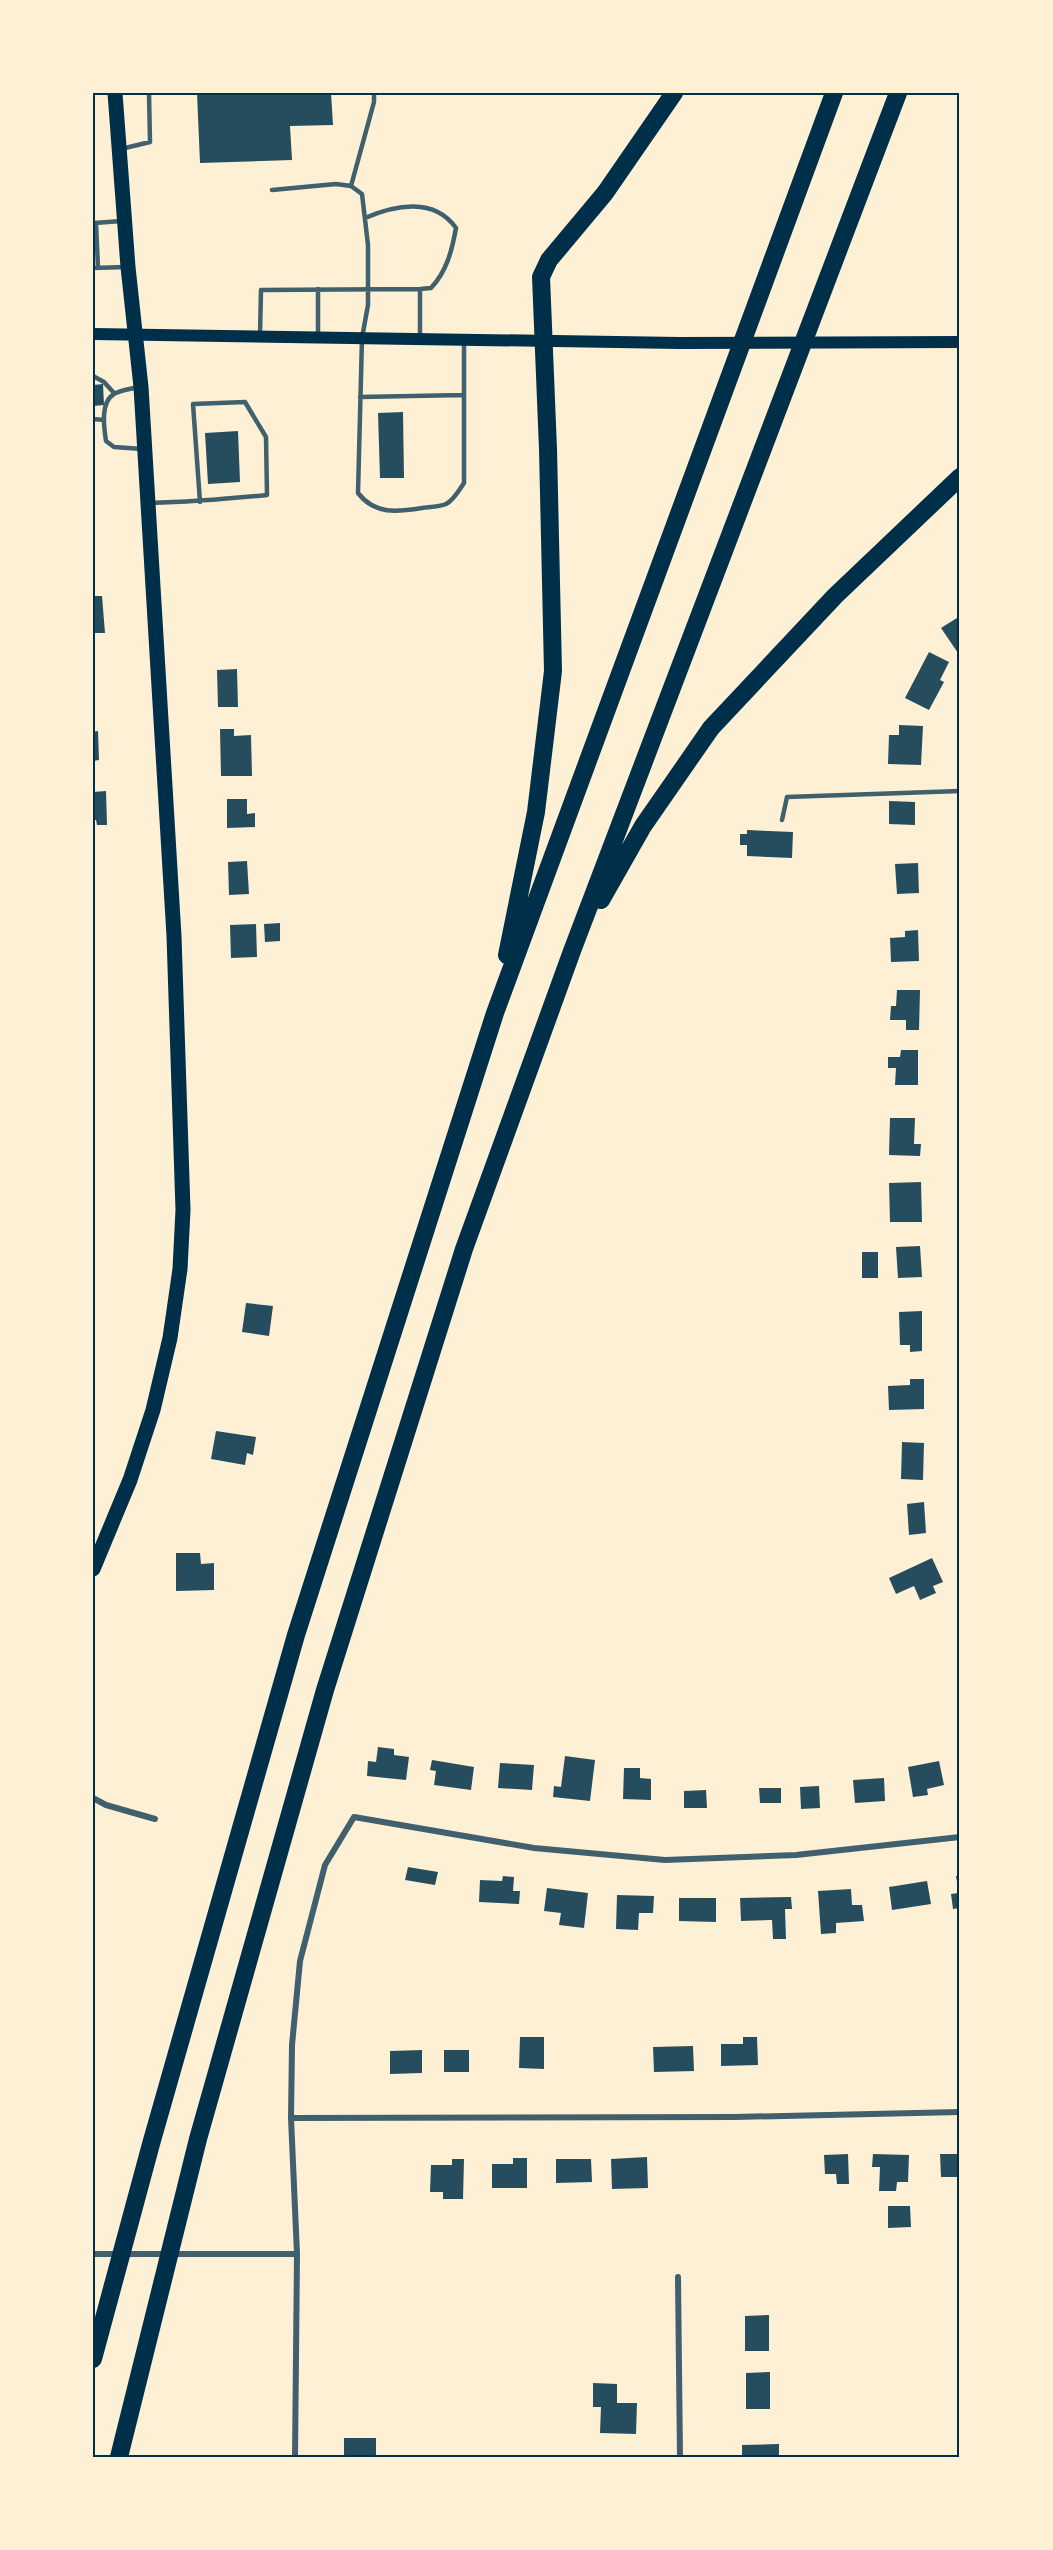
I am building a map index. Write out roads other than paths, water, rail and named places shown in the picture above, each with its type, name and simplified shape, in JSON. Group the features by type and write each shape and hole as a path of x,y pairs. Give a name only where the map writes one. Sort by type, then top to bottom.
{"highway":[{"path":"495,1013 536,812 553,671 541,277 549,260 605,193 675,93"},
{"path":"93,2359 154,2132 296,1635 495,1013 834,93"},
{"path":"119,2457 198,2139 326,1690 464,1249 572,951 898,93"},
{"path":"572,951 643,826 711,728 835,597 960,477"}],"main road":[{"path":"93,1569 130,1480 153,1410 170,1338 180,1269 183,1210 174,936 141,387 128,267 115,93"},
{"path":"93,334 679,343 828,340 960,342"}],"street":[{"path":"93,1798 106,1805 155,1819"},
{"path":"295,2457 297,2254 291,2118 292,2045 300,1961 325,1865 354,1817 534,1848 665,1860 796,1855 960,1837"},
{"path":"291,2118 735,2117 960,2112"},
{"path":"93,2254 297,2254"},
{"path":"678,2277 680,2457"}],"lane":[{"path":"118,150 150,142 148,93"},
{"path":"351,186 374,102 374,93"},
{"path":"272,190 336,184 351,186 362,194 368,305 362,338 358,493 365,502 377,509 396,512 445,505 456,496 464,483 464,340"},
{"path":"260,335 261,290 420,290 431,288 443,273 452,251 456,228 449,218 439,211 406,206 385,209 365,218"},
{"path":"124,221 94,223 96,268 128,267"},
{"path":"318,289 318,338"},
{"path":"420,290 420,339"},
{"path":"93,376 104,382 114,393"},
{"path":"141,387 114,393 107,400 104,420 106,441 114,447 144,449"},
{"path":"360,397 464,395"},
{"path":"147,503 200,502 267,495 266,437 245,402 193,404 200,502"},
{"path":"93,419 104,420"},
{"path":"782,820 787,797 960,791"}]}
